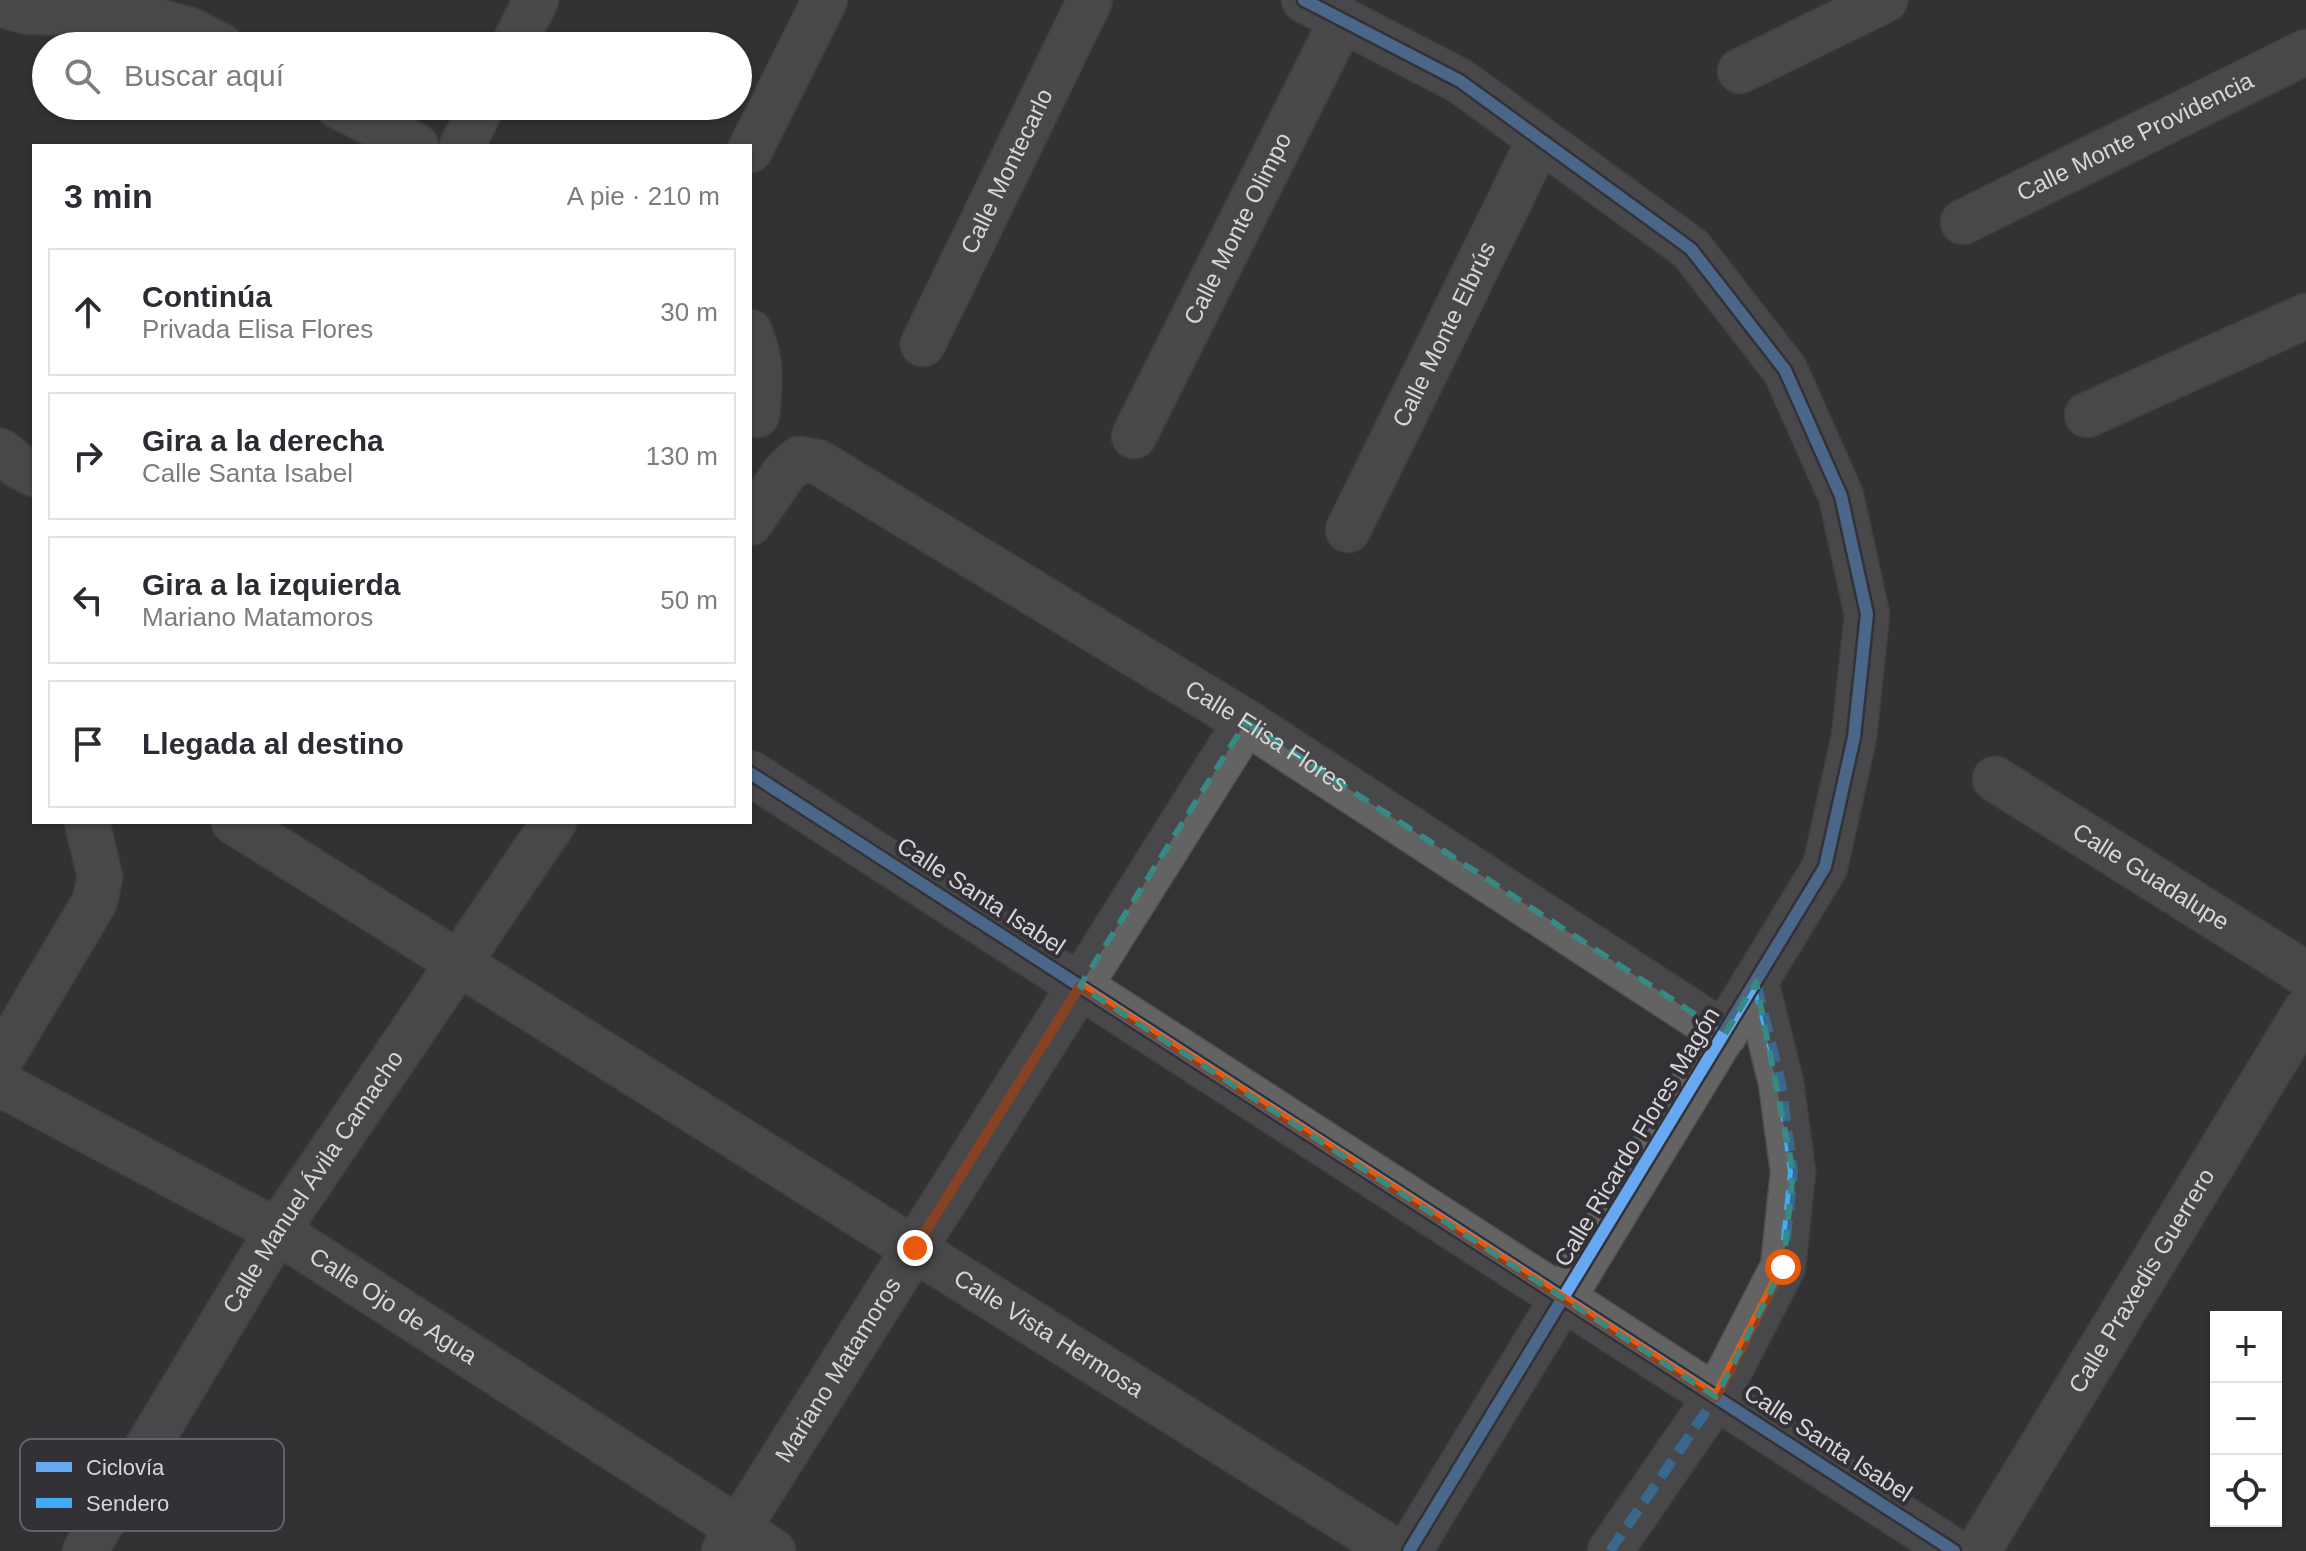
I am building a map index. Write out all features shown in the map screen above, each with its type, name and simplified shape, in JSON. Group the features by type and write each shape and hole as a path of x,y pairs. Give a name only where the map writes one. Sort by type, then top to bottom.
{"street":[{"path":"520,32 536,0"},
{"path":"752,146 825,0"},
{"name":"Calle Montecarlo","path":"923,344 1090,0"},
{"name":"Calle Ricardo Flores Magón","path":"1304,0 1460,81 1691,249 1785,370 1841,496 1867,614 1854,737 1825,867 1409,1551"},
{"path":"1740,71 1885,0"},
{"path":"0,4 28,12 127,13 194,32"},
{"name":"Calle Monte Olimpo","path":"1134,436 1342,20"},
{"name":"Calle Monte Providencia","path":"1963,222 2306,52"},
{"path":"365,120 412,144"},
{"path":"463,144 475,120"},
{"name":"Calle Monte Elbrús","path":"1348,530 1540,139"},
{"path":"2087,415 2306,316"},
{"path":"752,337 759,355 757,415"},
{"path":"0,451 32,473"},
{"name":"Calle Elisa Flores","path":"752,520 785,472 799,459 818,462 1246,722 1725,1034"},
{"name":"Mariano Matamoros","path":"745,1544 915,1248 1246,722"},
{"name":"Calle Santa Isabel","path":"752,774 1954,1551"},
{"name":"Calle Guadalupe","path":"1995,779 2306,974"},
{"path":"0,1061 95,901 100,877 87,824"},
{"name":"Calle Vista Hermosa","path":"237,824 1395,1551"},
{"name":"Calle Manuel Ávila Camacho","path":"152,1439 277,1231 553,824"},
{"path":"1610,1551 1716,1397 1783,1267 1793,1172 1781,1083 1756,982"},
{"name":"Calle Praxedis Guerrero","path":"1978,1551 2306,1010"},
{"name":"Calle Ojo de Agua","path":"0,1084 277,1231 745,1544"},
{"name":"Calle Manuel Ávila Camacho","path":"85,1551 97,1531"}],"highlighted area":[{"path":"1246,722 1725,1034 1756,982 1793,1172 1783,1267 1716,1397 1080,986"}],"marked path":[{"path":"1610,1551 1716,1397 1783,1267 1793,1172 1781,1083 1756,982"}],"cycle path":[{"path":"1304,0 1460,81 1691,249 1785,370 1841,496 1867,614 1854,737 1825,867 1409,1551"},
{"path":"752,774 1954,1551"}],"route":[{"path":"915,1248 1080,986 1716,1397 1783,1267"}]}
